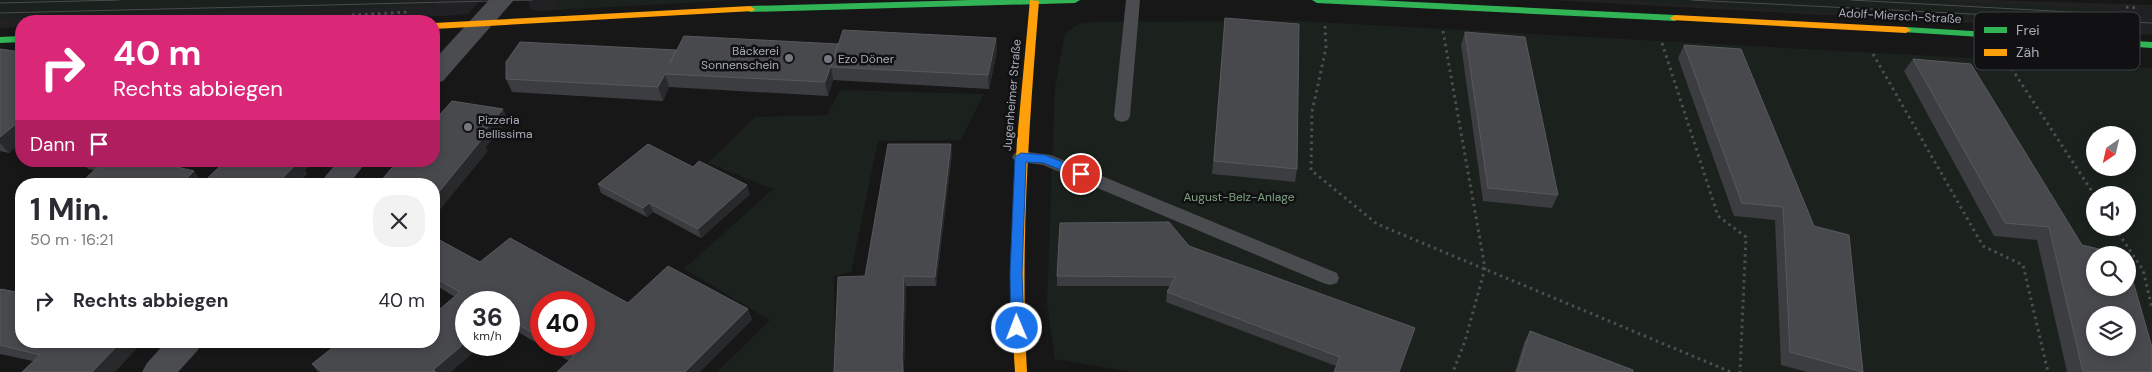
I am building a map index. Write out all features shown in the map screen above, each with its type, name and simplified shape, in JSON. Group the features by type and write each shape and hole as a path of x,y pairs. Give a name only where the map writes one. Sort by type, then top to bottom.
{"main road":[{"name":"Jugenheimer Straße","path":"1021,372 1018,346 1016,274 1021,157 1034,0"},
{"path":"440,26 953,1 1075,0"},
{"name":"Adolf-Miersch-Straße","path":"1317,0 1974,34"},
{"path":"0,40 15,39"}],"street":[{"path":"440,68 502,0"},
{"path":"338,178 349,167"},
{"path":"158,372 180,348"}],"lane":[{"path":"1122,116 1133,0"},
{"path":"1021,157 1045,159 1330,278"}],"path":[{"path":"2126,7 2139,8"},
{"path":"352,14 418,11"},
{"path":"1325,25 1326,48 1312,112 1311,170 1377,224 1731,372"},
{"path":"1442,25 1485,268 1465,341 1453,372"},
{"path":"1660,37 1718,216 1746,237 1740,372"},
{"path":"1870,49 1983,246 2022,265 2048,372"},
{"path":"2012,70 2088,186"},
{"path":"2120,236 2143,270 2152,308"}],"shaded area":[{"path":"0,0 481,0 468,14 444,16 15,15 15,27 0,28"},
{"path":"528,0 734,0 538,11 530,9"},
{"path":"1548,0 1991,0 2152,5 2152,35 2140,34 2140,12 1974,12 1974,23"}],"green space":[{"path":"0,0 438,0 434,6 108,15 15,15 15,18 0,18"},
{"path":"559,0 734,0 553,10"},
{"path":"1614,0 1933,0 2118,10 2120,12 1974,12 1974,20"},
{"name":"August-Belz-Anlage","path":"1298,21 1974,58 1974,70 2140,70 2140,67 2152,68 2152,372 1131,372 1055,359 1047,303 1055,87 1065,33 1079,24 1093,22"},
{"path":"840,90 984,94 961,140 878,141 851,272 834,276 835,372 717,372 770,320 684,269 773,189 708,163 755,117 827,115"}],"building":[{"path":"1225,18 1299,24 1297,169 1214,161"},
{"path":"843,30 996,38 988,75 831,67"},
{"path":"1465,32 1525,37 1558,195 1488,188"},
{"path":"684,36 838,44 825,82 665,74 658,87 506,79 506,62 520,42 676,50 670,63"},
{"path":"1684,45 1741,49 1814,226 1849,235 1863,372 1790,352 1783,207 1742,203"},
{"path":"0,49 15,51 15,125 0,137"},
{"path":"1913,59 1971,64 2082,245 2086,246 2086,296 2136,296 2136,292 2152,347 2152,372 2083,372 2049,227 2005,223"},
{"path":"452,101 503,109 478,139 482,139 440,191 440,178 383,178 393,167 440,167 440,114"},
{"path":"648,144 693,167 699,161 747,185 698,229 649,203 643,208 598,184"},
{"path":"888,144 951,144 935,277 904,276 903,372 834,372 838,277 865,276"},
{"path":"98,167 177,167 194,171 187,178 86,178"},
{"path":"219,167 293,167 283,178 208,178"},
{"path":"1169,222 1189,246 1415,328 1399,372 1334,372 1340,357 1167,292 1175,277 1057,276 1060,223"},
{"path":"510,238 628,303 668,266 748,309 685,372 557,372 574,356 595,356 595,291 530,291 530,331 520,326 520,291 458,291 440,280 440,240 480,262"},
{"path":"0,290 15,292 15,348 115,348 92,372 22,372 40,355 0,345"},
{"path":"455,296 455,351 433,370 436,372 321,372 312,364 332,348 440,348 440,309"},
{"path":"1530,331 1633,370 1633,372 1517,372"}],"tram line":[{"path":"0,3 119,0"},
{"path":"0,13 532,0"},
{"path":"1691,0 1974,14"},
{"path":"1851,0 2070,12"},
{"path":"2140,22 2152,23"}],"traffic: fast":[{"path":"750,9 1075,0"},
{"path":"1317,0 1675,18"},
{"path":"1906,30 1974,34"},
{"path":"0,40 15,39"},
{"path":"2140,44 2152,45"}],"traffic: slow":[{"path":"1021,372 1018,326 1018,233 1034,1"},
{"path":"440,26 750,9"},
{"path":"1675,18 1906,30"}],"place":[{"name":"Bäckerei Sonnenschein","path":"789,58"},
{"name":"Ezo Döner","path":"828,59"},
{"name":"Pizzeria Bellissima","path":"468,127"}],"route":[{"path":"1017,328 1016,274 1021,157 1045,159 1081,174"}]}
